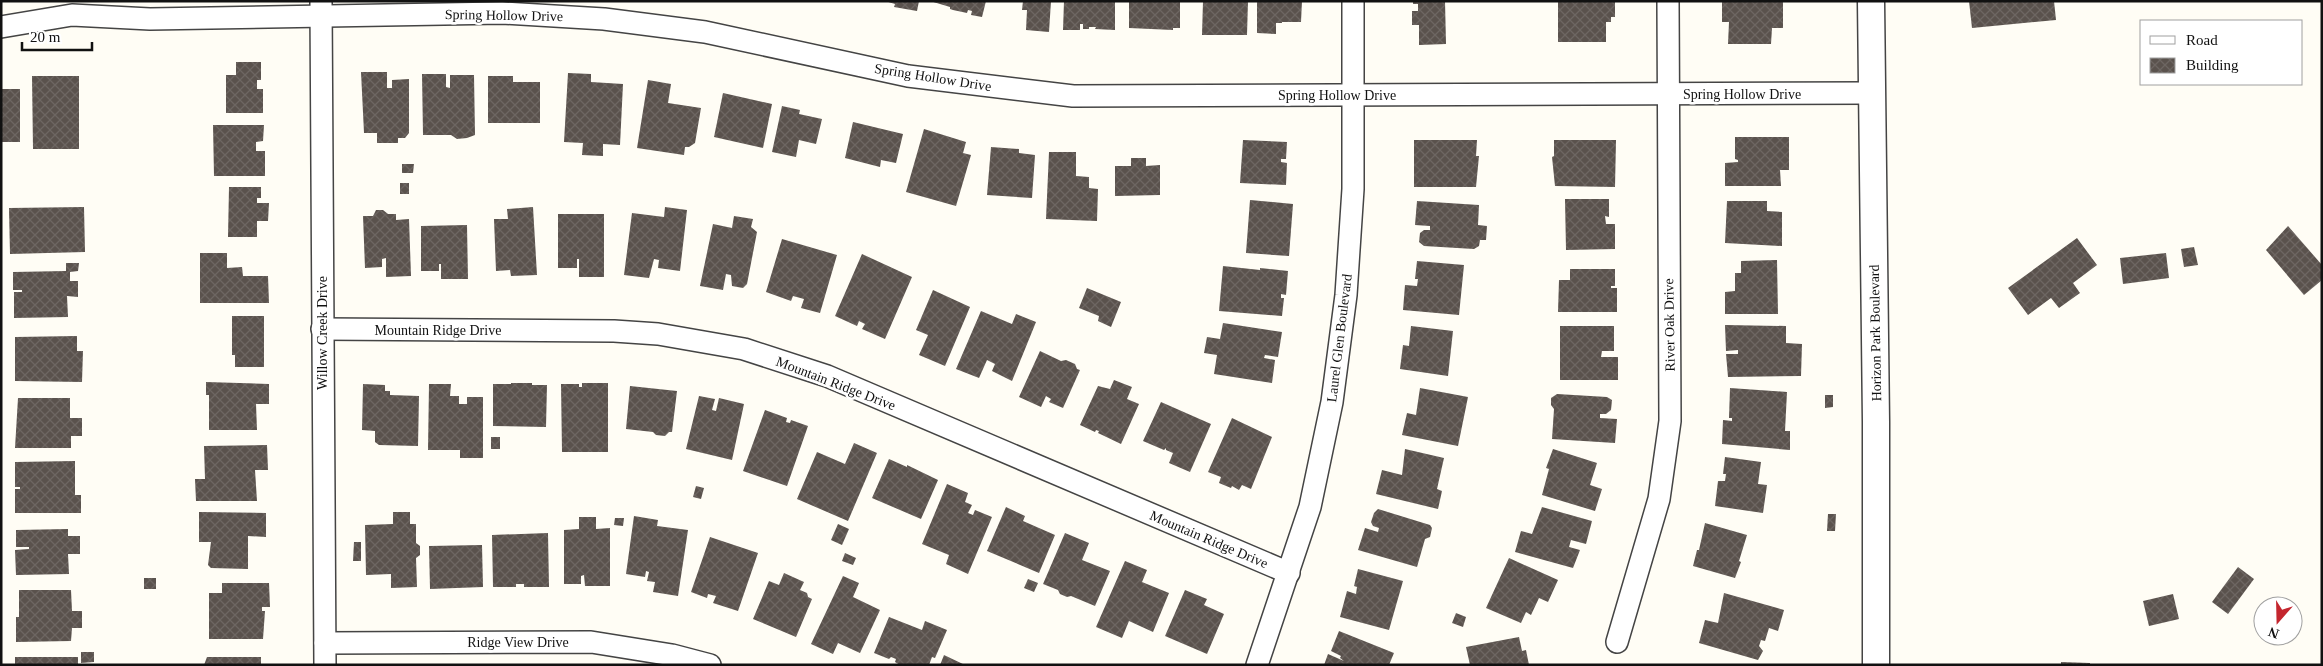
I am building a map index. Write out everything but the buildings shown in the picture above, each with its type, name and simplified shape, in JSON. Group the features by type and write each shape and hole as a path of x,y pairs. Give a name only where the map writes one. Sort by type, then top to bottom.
{"street":[{"name":"Laurel Glen Boulevard","path":"1257,665 1310,507 1330,412 1346,296 1353,188 1353,1"},
{"name":"River Oak Drive","path":"1617,642 1660,500 1670,422 1668,1"},
{"name":"Horizon Park Boulevard","path":"1871,1 1876,422 1876,665"},
{"name":"Spring Hollow Drive","path":"1,27 72,15 150,19 321,8 502,13 604,19 706,32 908,76 1073,96 1871,93"},
{"name":"Willow Creek Drive","path":"321,8 325,665"},
{"name":"Mountain Ridge Drive","path":"322,329 614,331 666,336 744,349 827,376 1289,573"},
{"name":"Ridge View Drive","path":"325,643 591,642 664,653 710,665"}]}
